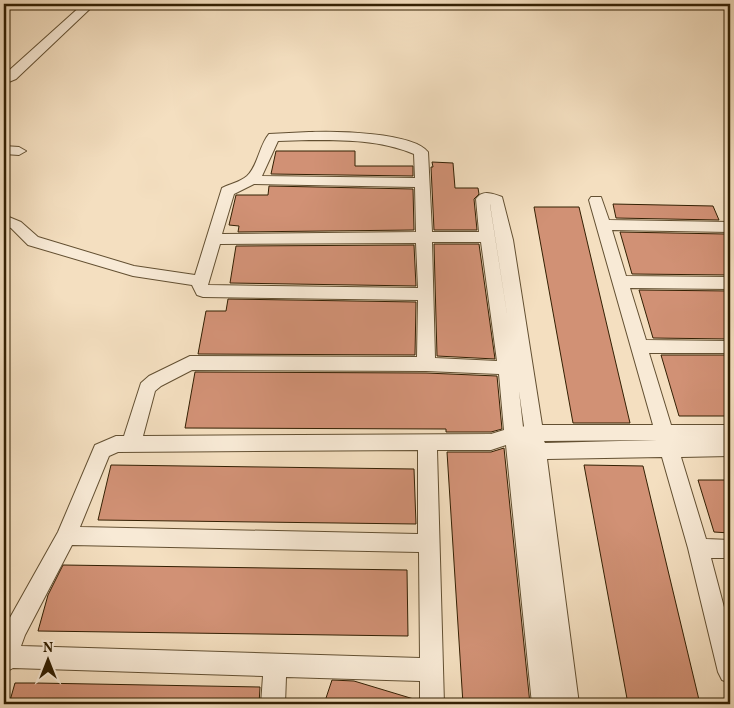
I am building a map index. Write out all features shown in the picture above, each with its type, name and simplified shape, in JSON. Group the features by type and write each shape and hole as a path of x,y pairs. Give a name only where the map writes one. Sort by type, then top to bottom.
{"street":[{"path":"4,80 12,76 89,4"},
{"path":"251,180 260,169 268,142 274,137 362,137 394,142 421,152 426,294 426,364"},
{"path":"4,150 19,151"},
{"path":"422,183 251,180 227,191 200,289 203,291 426,294"},
{"path":"544,704 525,442 505,240 497,200 488,198 482,201 507,368 525,442 568,704"},
{"path":"596,200 698,548 730,672"},
{"path":"4,220 16,225 33,241 133,271 201,280"},
{"path":"603,225 730,227"},
{"path":"213,239 487,237"},
{"path":"619,282 730,283"},
{"path":"638,346 730,347"},
{"path":"132,444 147,388 155,381 190,363 426,364 507,368"},
{"path":"432,670 5,659 15,631 66,536 102,451 116,444 525,442 666,439 730,432"},
{"path":"666,439 730,448"},
{"path":"427,443 432,704"},
{"path":"66,536 430,543"},
{"path":"698,548 730,549"},
{"path":"274,704 275,665"}],"building":[{"path":"276,151 355,151 355,166 413,166 413,176 271,174"},
{"path":"432,162 453,163 455,188 478,188 479,194 474,199 477,230 434,230"},
{"path":"269,186 413,189 414,230 238,232 239,226 229,225 236,195 268,195"},
{"path":"613,204 713,206 719,220 616,218"},
{"path":"534,207 579,207 630,423 573,423"},
{"path":"620,232 725,234 730,248 730,275 632,274"},
{"path":"434,244 479,244 495,359 437,356"},
{"path":"414,245 416,286 230,283 236,246"},
{"path":"639,290 730,291 730,339 653,338"},
{"path":"228,299 416,302 415,355 198,354 206,311 226,311"},
{"path":"661,355 730,355 730,416 679,416"},
{"path":"195,372 426,373 497,376 502,429 491,432 446,432 446,429 185,428"},
{"path":"504,448 530,704 463,704 447,452 491,452"},
{"path":"111,465 414,469 416,524 98,520"},
{"path":"584,465 643,466 700,704 628,704"},
{"path":"698,480 730,480 730,533 714,532"},
{"path":"63,565 407,570 408,636 38,631 48,595"},
{"path":"332,680 354,681 417,700 417,704 324,704"},
{"path":"15,683 260,687 259,704 9,704"}]}
